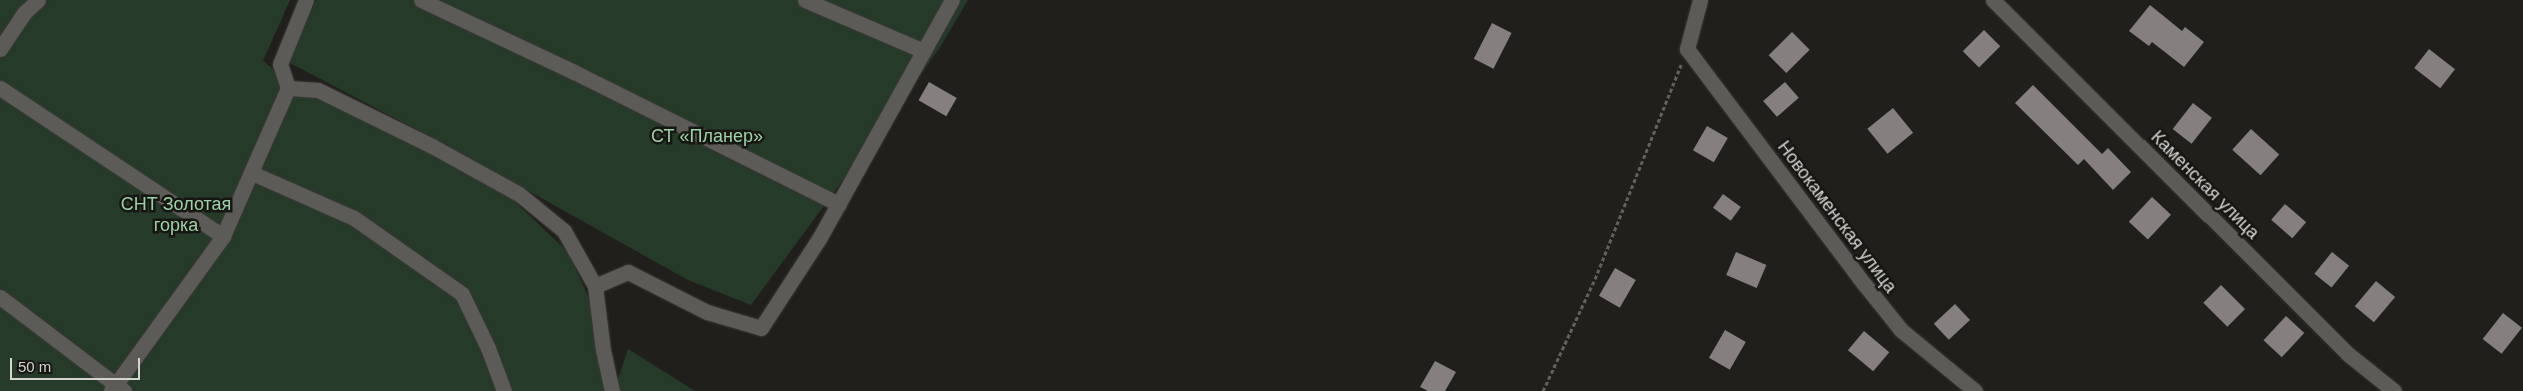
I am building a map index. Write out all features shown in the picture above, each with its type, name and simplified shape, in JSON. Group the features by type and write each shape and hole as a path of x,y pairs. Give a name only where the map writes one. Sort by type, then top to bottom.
{"street":[{"path":"0,49 24,13 38,0"},
{"path":"0,297 117,389 223,236 288,88 280,64 306,0"},
{"path":"421,0 574,72 839,204"},
{"path":"805,0 924,51"},
{"path":"595,286 628,272 708,312 761,328 839,204 952,0"},
{"path":"1687,49 1700,0"},
{"name":"Каменская улица","path":"1993,0 2348,354 2394,391"},
{"name":"Новокаменская улица","path":"1687,49 1864,286 1901,330 1975,391"},
{"path":"0,88 223,236"},
{"path":"288,88 318,90 432,146 519,194 564,232 595,286 612,391"},
{"path":"252,173 354,218 462,294 488,348 504,391"}],"path":[{"path":"1543,391 1595,279 1687,49"}],"green space":[{"name":"СНТ Золотая горка","path":"0,0 290,0 263,61 308,95 409,139 508,195 568,252 588,296 606,391 0,391"},
{"name":"СТ «Планер»","path":"316,0 968,0 939,49 751,305 688,280 446,145 288,62"},
{"path":"628,349 695,391 617,391 616,385"}],"building":[{"path":"2150,5 2182,31 2185,27 2204,42 2184,67 2152,42 2149,46 2129,31"},
{"path":"1492,23 1512,33 1493,69 1474,59"},
{"path":"1984,30 2000,46 1979,67 1963,51"},
{"path":"1792,32 1810,50 1786,73 1769,55"},
{"path":"2429,49 2455,69 2440,88 2414,68"},
{"path":"929,82 957,98 946,116 918,100"},
{"path":"1785,82 1799,98 1777,117 1763,101"},
{"path":"2033,85 2102,154 2108,148 2131,172 2113,190 2084,159 2078,165 2015,103"},
{"path":"2193,103 2212,118 2192,144 2173,129"},
{"path":"1893,108 1913,133 1887,154 1867,129"},
{"path":"1707,126 1728,138 1714,162 1693,150"},
{"path":"2251,129 2279,154 2261,175 2232,150"},
{"path":"1723,194 1741,207 1731,221 1713,208"},
{"path":"2152,197 2171,215 2148,240 2129,222"},
{"path":"2285,204 2306,222 2292,238 2271,220"},
{"path":"1736,252 1766,265 1757,288 1726,275"},
{"path":"2332,252 2349,266 2331,288 2314,274"},
{"path":"1615,268 1636,280 1620,308 1599,296"},
{"path":"2376,281 2395,297 2374,322 2355,306"},
{"path":"2221,285 2245,309 2227,327 2203,303"},
{"path":"1955,304 1970,320 1949,340 1934,324"},
{"path":"2503,313 2522,328 2502,354 2483,339"},
{"path":"2286,316 2304,333 2282,357 2263,340"},
{"path":"1725,330 1746,342 1730,370 1709,358"},
{"path":"1864,331 1889,352 1873,371 1848,350"},
{"path":"1435,361 1456,372 1445,391 1428,391 1420,387"}]}
